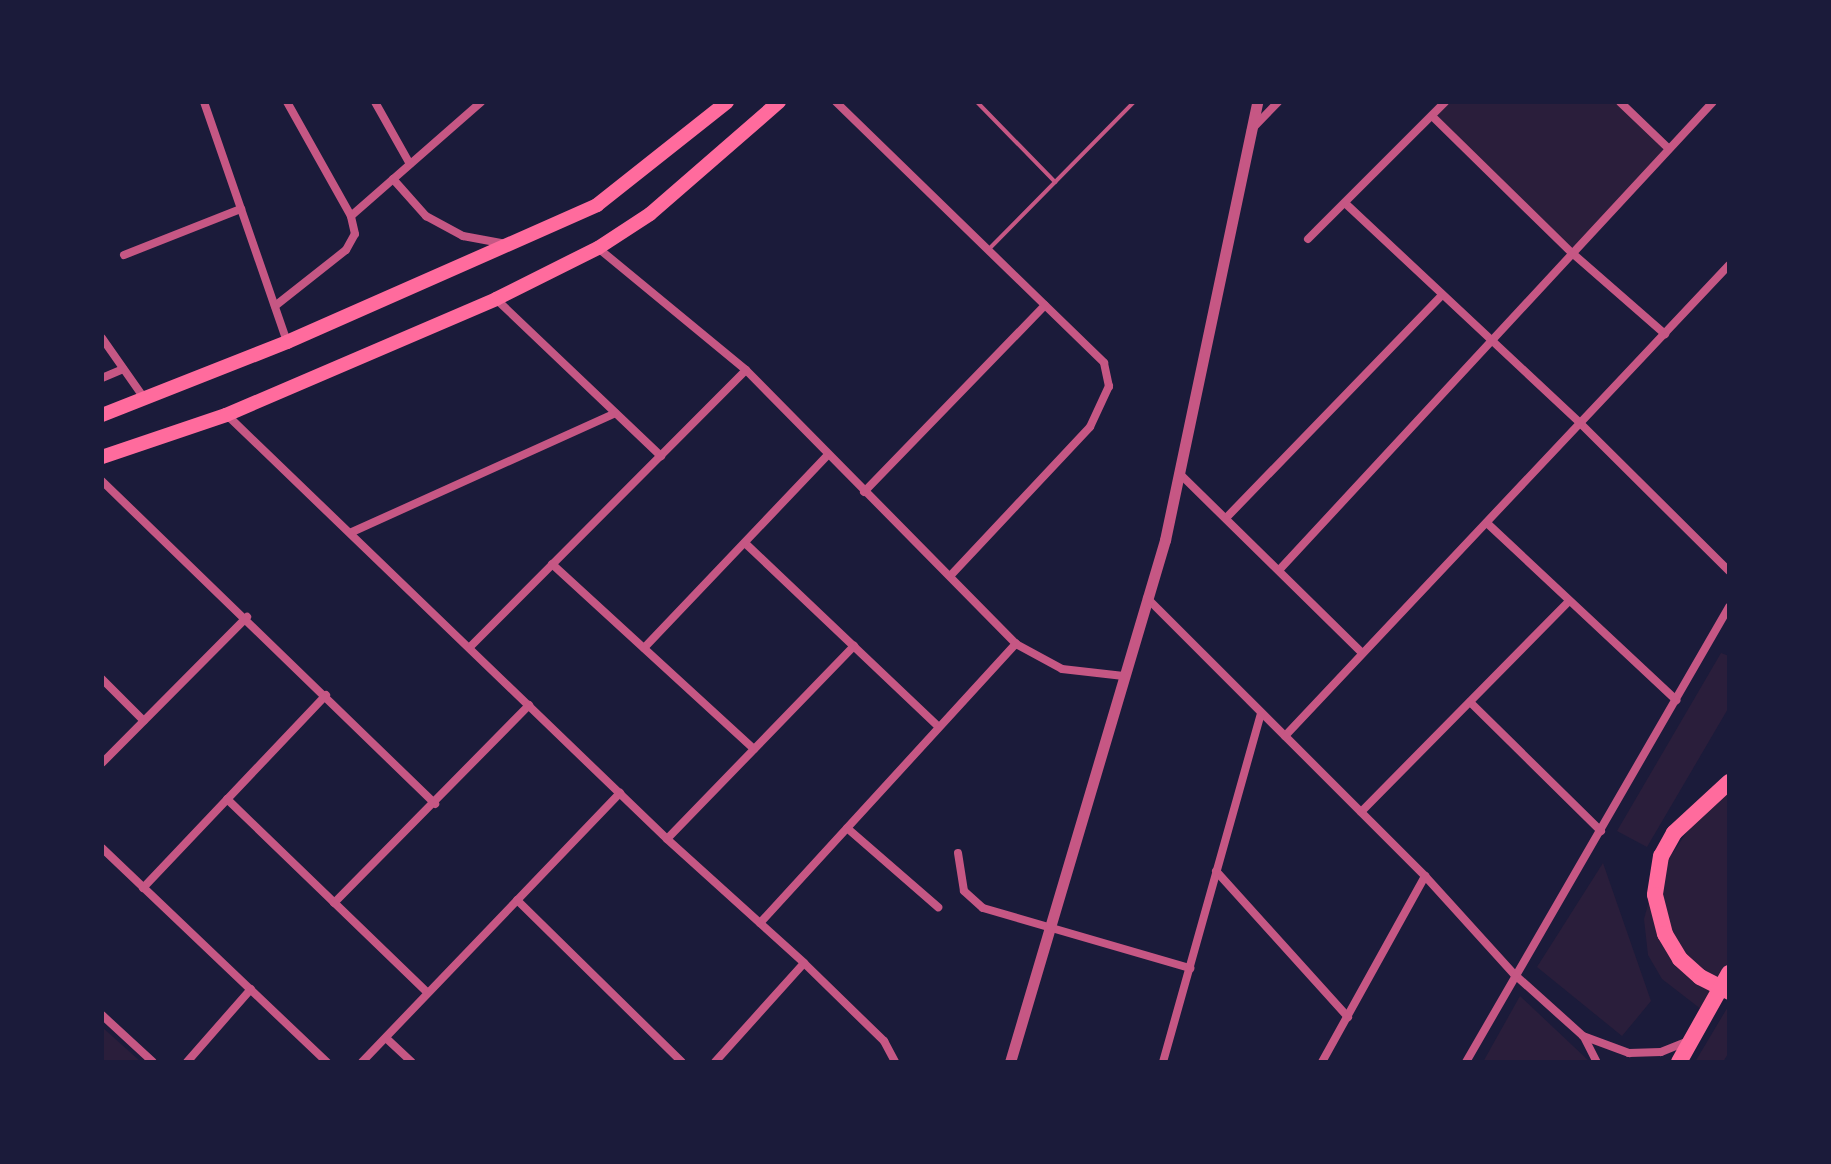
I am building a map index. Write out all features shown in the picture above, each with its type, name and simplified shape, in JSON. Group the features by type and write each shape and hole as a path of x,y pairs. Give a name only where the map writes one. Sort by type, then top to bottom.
{"highway":[{"path":"102,457 226,415 496,299 598,248 650,214 779,102"},
{"path":"102,415 287,342 597,205 723,104"},
{"path":"1729,782 1683,822 1657,870 1660,920 1689,969 1729,992"},
{"path":"1679,1062 1729,973"}],"street":[{"path":"204,102 287,342"},
{"path":"275,306 352,243 351,216 287,102"},
{"path":"375,102 410,164"},
{"path":"351,216 481,102"},
{"path":"836,102 1104,363 1109,386 1106,399 1090,427 950,576"},
{"path":"1010,1062 1147,598 1179,473 1257,102"},
{"path":"1251,131 1278,102"},
{"path":"1308,239 1445,102"},
{"path":"1620,102 1668,148"},
{"path":"1281,568 1489,340 1713,102"},
{"path":"1432,116 1571,252 1665,334"},
{"path":"393,179 426,216 463,236 509,244"},
{"path":"1345,203 1581,424 1729,571"},
{"path":"124,255 241,209"},
{"path":"598,248 746,370 826,457 1016,644 1062,669 1124,676"},
{"path":"1285,736 1729,265"},
{"path":"1228,516 1442,295"},
{"path":"496,299 661,456"},
{"path":"864,492 1045,305"},
{"path":"102,338 144,398"},
{"path":"102,378 123,369"},
{"path":"470,647 746,370"},
{"path":"352,532 615,413"},
{"path":"226,415 352,532 667,839 804,963 884,1041 895,1062"},
{"path":"644,648 826,457"},
{"path":"1179,473 1281,568 1362,653"},
{"path":"102,481 247,617 435,804"},
{"path":"1488,524 1676,700"},
{"path":"745,543 939,727"},
{"path":"552,564 754,749"},
{"path":"1147,598 1425,876 1514,974 1583,1036 1613,1050 1645,1054 1691,1039"},
{"path":"1361,812 1568,602"},
{"path":"1466,1062 1514,974 1601,831 1729,607"},
{"path":"102,763 247,617"},
{"path":"760,923 1016,644"},
{"path":"667,839 854,646"},
{"path":"102,679 144,721"},
{"path":"143,888 326,695"},
{"path":"1470,702 1601,831"},
{"path":"334,903 435,804 529,705"},
{"path":"1163,1062 1261,713"},
{"path":"362,1062 620,793"},
{"path":"227,799 428,993"},
{"path":"847,828 938,907"},
{"path":"102,848 327,1062"},
{"path":"958,853 961,883 976,904 1190,968"},
{"path":"1216,871 1348,1017"},
{"path":"1322,1062 1425,876"},
{"path":"517,900 682,1062"},
{"path":"715,1062 804,963"},
{"path":"187,1062 251,989"},
{"path":"102,1015 153,1062"},
{"path":"1583,1036 1597,1062"},
{"path":"386,1038 412,1062"}],"lane":[{"path":"977,102 1055,182"},
{"path":"986,251 1134,102"}],"shaded area":[{"path":"1445,102 1620,102 1668,148 1571,252 1432,116"},
{"path":"1721,653 1729,656 1729,707 1647,847 1617,831"},
{"path":"1729,785 1729,973 1706,1013 1662,979 1648,955 1644,919 1655,879 1697,817"},
{"path":"1603,863 1651,1001 1622,1036 1537,967"},
{"path":"1520,996 1590,1062 1483,1062"},
{"path":"1729,1005 1729,1052 1723,1062 1695,1062"},
{"path":"102,1027 141,1062 102,1062"}]}
